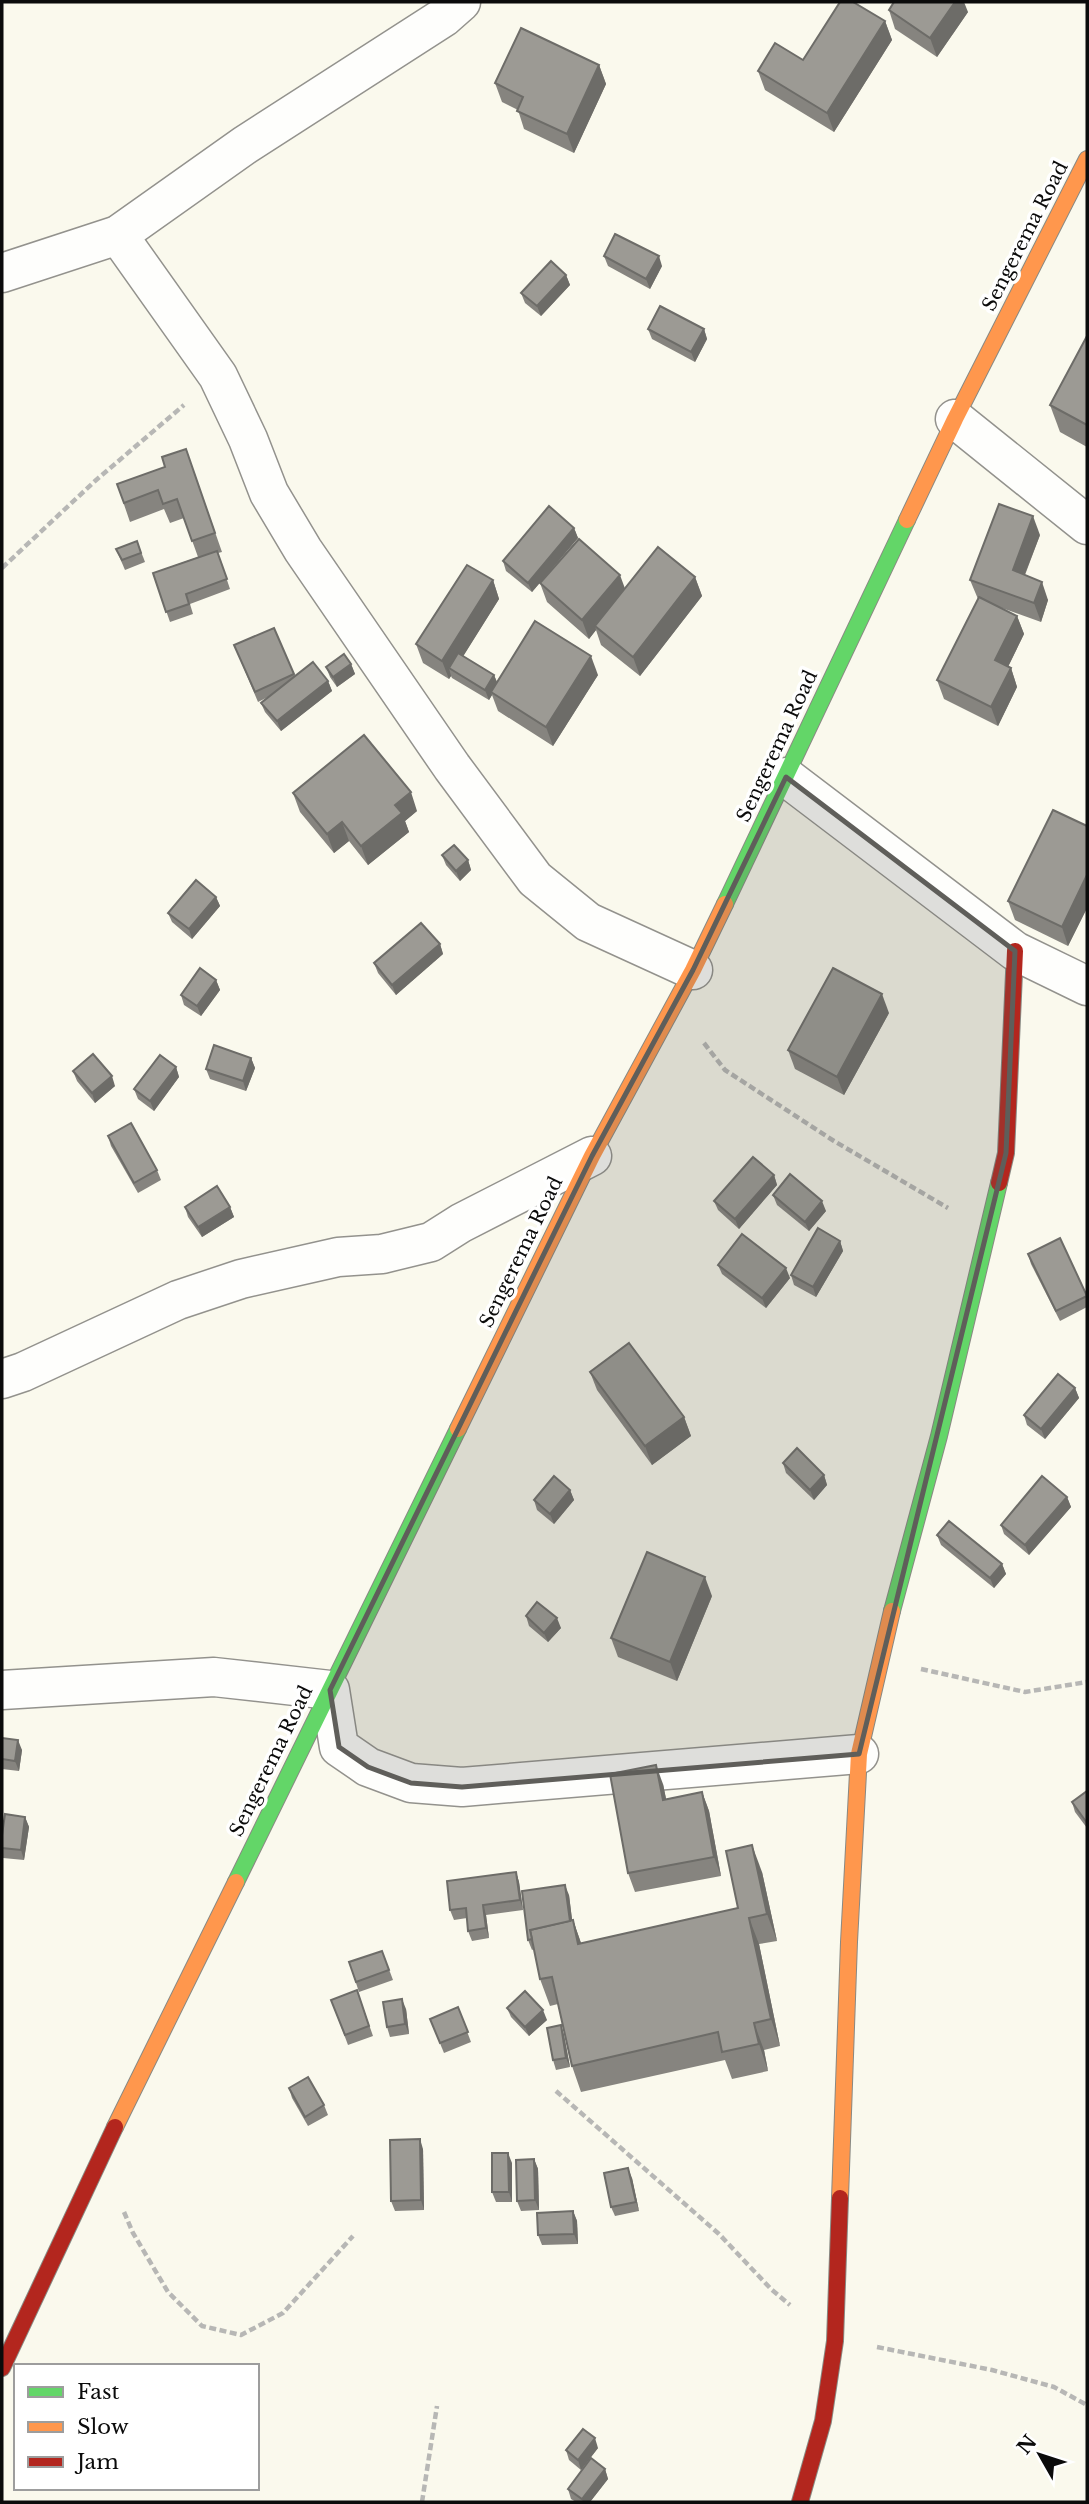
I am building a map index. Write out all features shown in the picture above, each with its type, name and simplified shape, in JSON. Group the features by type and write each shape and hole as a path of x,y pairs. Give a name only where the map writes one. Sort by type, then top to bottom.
{"main road":[{"name":"Sengerema Road","path":"2,2368 101,2156 592,1156 693,970 955,419 1087,159"},
{"path":"800,2502 823,2421 835,2341 849,1942 859,1754 879,1660 939,1436 1006,1153 1015,951"}],"street":[{"path":"2,273 118,236 245,145 444,17 461,2"},
{"path":"118,236 218,376 248,439 269,493 303,550 452,767 535,879 588,922 693,970"},
{"path":"955,419 1087,525"},
{"path":"786,777 1015,951 1087,986"},
{"path":"2,1379 178,1300 241,1279 338,1257 382,1254 431,1242 461,1223 592,1156"},
{"path":"2,1690 214,1677 330,1690 339,1747 368,1767 411,1783 462,1787 859,1754"}],"path":[{"path":"2,568 95,481 218,376"},
{"path":"674,1006 725,1069 834,1142 899,1177 987,1232"},
{"path":"879,1660 1025,1692 1087,1682"},
{"path":"556,2091 719,2234 771,2289 835,2341 992,2370 1054,2387 1087,2405"},
{"path":"101,2156 133,2232 168,2292 202,2326 241,2335 283,2313 353,2236"},
{"path":"422,2502 437,2406"}],"highlighted area":[{"path":"786,777 1015,951 1006,1153 859,1754 462,1787 411,1783 368,1767 339,1747 330,1690 592,1156 693,970"}],"building":[{"path":"840,2 853,2 885,21 827,113 758,71 775,43 803,60"},
{"path":"894,2 955,2 930,38 889,10"},
{"path":"521,28 599,65 567,134 517,111 523,97 495,83"},
{"path":"615,234 659,256 646,279 604,256"},
{"path":"551,261 566,275 537,306 521,293"},
{"path":"660,306 704,329 691,352 648,329"},
{"path":"1087,336 1087,425 1050,405"},
{"path":"186,449 215,533 192,541 177,499 163,504 158,490 124,503 117,484 165,467 162,457"},
{"path":"999,504 1033,516 1013,570 1042,582 1034,603 970,580"},
{"path":"549,506 574,528 528,583 503,561"},
{"path":"579,539 620,575 582,620 540,583"},
{"path":"137,541 141,553 122,560 116,549"},
{"path":"658,547 695,577 633,657 595,626"},
{"path":"217,551 227,579 186,594 189,604 166,612 153,573"},
{"path":"467,565 493,580 442,661 416,644"},
{"path":"979,597 1017,616 995,660 1011,668 991,707 937,680"},
{"path":"535,621 591,656 546,727 491,692"},
{"path":"274,628 294,674 255,692 234,645"},
{"path":"458,653 494,675 485,690 449,668"},
{"path":"344,654 351,664 333,677 326,667"},
{"path":"313,662 328,681 277,721 261,703"},
{"path":"364,735 411,792 395,805 402,813 361,846 342,822 327,834 293,793"},
{"path":"1053,810 1087,826 1087,875 1062,927 1008,901"},
{"path":"454,845 468,860 456,871 442,855"},
{"path":"196,880 216,897 189,929 168,913"},
{"path":"421,923 440,944 392,985 374,963"},
{"path":"200,968 216,980 197,1006 181,995"},
{"path":"833,968 882,994 837,1077 788,1050"},
{"path":"214,1045 251,1058 243,1081 206,1069"},
{"path":"93,1054 112,1076 92,1093 73,1071"},
{"path":"160,1055 176,1067 150,1101 134,1089"},
{"path":"131,1123 157,1170 134,1183 108,1136"},
{"path":"753,1157 774,1175 735,1219 714,1201"},
{"path":"790,1174 822,1201 805,1222 773,1195"},
{"path":"217,1186 230,1207 198,1227 185,1207"},
{"path":"818,1228 840,1241 813,1287 791,1275"},
{"path":"742,1234 786,1268 762,1298 718,1265"},
{"path":"1060,1238 1087,1296 1056,1311 1028,1254"},
{"path":"629,1343 684,1417 645,1446 590,1372"},
{"path":"1058,1374 1075,1388 1041,1429 1024,1415"},
{"path":"797,1448 824,1475 810,1490 783,1463"},
{"path":"554,1476 570,1490 550,1514 534,1500"},
{"path":"1042,1476 1067,1497 1025,1545 1001,1525"},
{"path":"949,1521 1002,1564 990,1578 937,1535"},
{"path":"647,1552 705,1577 670,1662 611,1638"},
{"path":"537,1602 557,1618 544,1633 526,1616"},
{"path":"2,1738 18,1740 15,1761 2,1759"},
{"path":"656,1765 663,1800 702,1792 714,1857 628,1873 610,1774"},
{"path":"1087,1791 1087,1823 1072,1802"},
{"path":"5,1814 25,1817 21,1850 2,1848"},
{"path":"752,1845 767,1914 749,1918 771,2019 754,2023 759,2044 722,2052 718,2032 572,2066 552,1977 540,1979 530,1930 573,1920 578,1944 738,1908 726,1851"},
{"path":"516,1872 520,1900 483,1905 486,1928 468,1931 466,1908 450,1910 447,1881"},
{"path":"565,1885 570,1921 530,1930 532,1939 528,1940 522,1891"},
{"path":"382,1951 389,1970 356,1982 349,1962"},
{"path":"357,1990 369,2026 345,2035 331,2000"},
{"path":"525,1991 543,2010 525,2027 507,2008"},
{"path":"402,1999 405,2024 387,2027 383,2002"},
{"path":"458,2007 468,2032 440,2043 430,2019"},
{"path":"561,2025 566,2058 553,2060 547,2028"},
{"path":"308,2077 324,2105 305,2117 289,2088"},
{"path":"420,2139 421,2200 391,2201 390,2140"},
{"path":"492,2153 508,2153 509,2192 492,2192"},
{"path":"534,2159 535,2200 517,2201 516,2160"},
{"path":"628,2168 636,2202 611,2207 604,2173"},
{"path":"573,2211 574,2234 538,2235 537,2213"},
{"path":"583,2429 595,2438 578,2460 566,2450"},
{"path":"591,2458 605,2469 582,2499 568,2489"}],"traffic: fast":[{"path":"725,904 907,520"},
{"path":"892,1611 939,1436 999,1183"},
{"path":"236,1882 458,1429"}],"traffic: slow":[{"path":"907,520 955,419 1087,159"},
{"path":"458,1429 592,1156 693,970 725,904"},
{"path":"840,2198 859,1754 892,1611"},
{"path":"115,2127 236,1882"}],"traffic: jam":[{"path":"999,1183 1006,1153 1015,951"},
{"path":"2,2368 115,2127"},
{"path":"800,2502 823,2421 835,2341 840,2198"}]}
